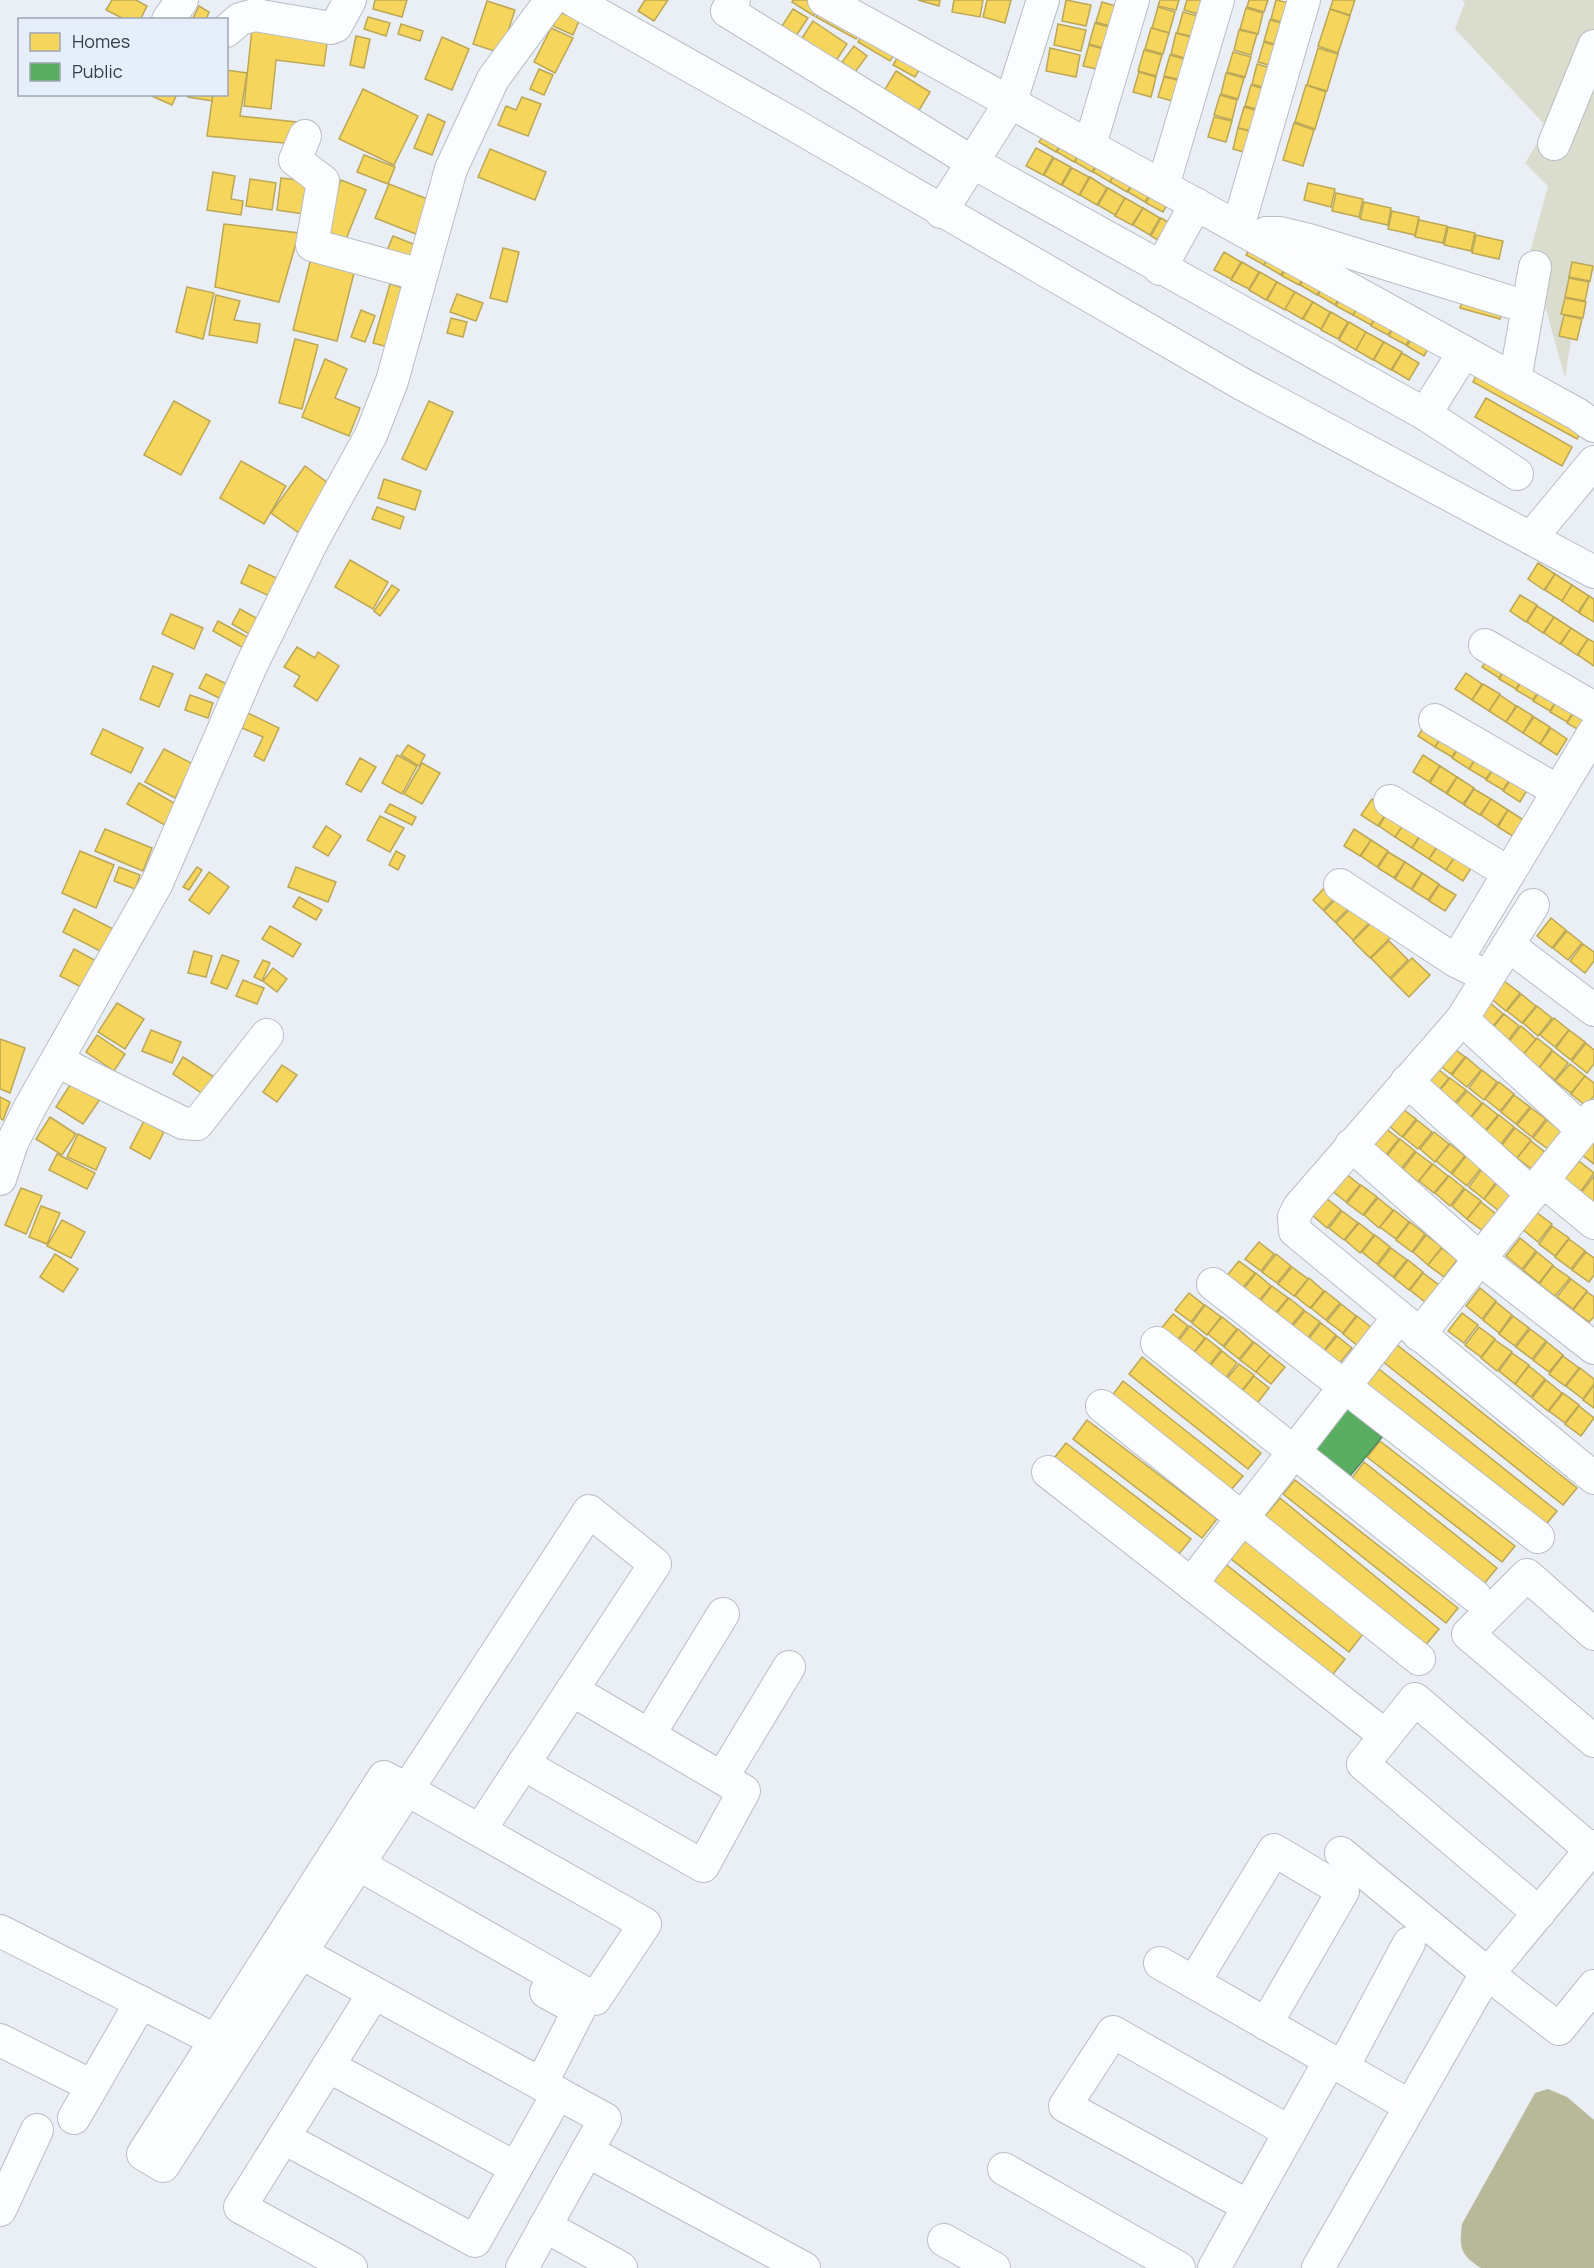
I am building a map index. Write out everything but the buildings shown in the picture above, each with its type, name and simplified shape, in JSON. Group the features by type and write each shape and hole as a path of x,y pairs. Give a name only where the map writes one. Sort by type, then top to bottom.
{"street":[{"path":"169,18 182,0"},
{"path":"228,29 240,19 255,15 331,28 336,26 350,0"},
{"path":"0,1179 12,1143 157,883 251,666 313,540 371,435 392,381 451,169 493,79 551,0"},
{"path":"573,0 791,123 940,212 1242,384 1594,572"},
{"path":"734,0 727,11 972,162 1160,269 1425,414 1517,474"},
{"path":"824,0 1011,101 1594,426"},
{"path":"940,212 1011,101 1043,0"},
{"path":"1090,145 1133,0"},
{"path":"1163,186 1218,0"},
{"path":"1243,230 1304,0"},
{"path":"1554,144 1594,46"},
{"path":"305,136 295,160 323,178 312,245 421,274"},
{"path":"1160,269 1196,204"},
{"path":"1243,230 1280,233 1309,240 1527,307"},
{"path":"1515,380 1534,267"},
{"path":"1425,414 1464,352"},
{"path":"1531,538 1594,462"},
{"path":"1485,645 1594,708"},
{"path":"1436,720 1558,791"},
{"path":"1456,961 1594,732"},
{"path":"1390,801 1509,873"},
{"path":"1340,885 1456,961 1488,977"},
{"path":"1533,905 1462,1019 1299,1207 1293,1223 1295,1231 1409,1327 1591,1467"},
{"path":"1508,945 1594,1010"},
{"path":"1191,1584 1345,1387 1480,1259 1588,1123 1462,1019"},
{"path":"57,1060 183,1123 197,1124 267,1035"},
{"path":"1407,1081 1537,1187 1594,1223"},
{"path":"1351,1145 1480,1259 1594,1348"},
{"path":"1213,1284 1538,1537"},
{"path":"1157,1343 1475,1596"},
{"path":"1102,1406 1419,1659"},
{"path":"1048,1472 1373,1726"},
{"path":"406,1789 589,1511 655,1564 480,1830"},
{"path":"1594,1634 1527,1575 1468,1634 1594,1742"},
{"path":"649,1735 723,1614"},
{"path":"722,1778 789,1668"},
{"path":"523,1764 703,1866 744,1791 572,1690"},
{"path":"1318,2268 1483,1980 1539,1913 1593,1848 1415,1699 1363,1764 1539,1913"},
{"path":"290,1947 163,2166 143,2154 215,2040 290,1947 343,1871 384,1777 645,1924 595,1999 343,1871"},
{"path":"1194,1982 1274,1850 1343,1891 1266,2024"},
{"path":"1341,1853 1483,1980 1559,2029 1594,1986"},
{"path":"284,2138 475,2241 516,2168 550,2089 579,2010 343,1871"},
{"path":"0,1931 215,2040"},
{"path":"1214,2268 1290,2132 1337,2064 1410,1943"},
{"path":"290,1947 605,2119 522,2268"},
{"path":"1160,1963 1410,2106"},
{"path":"351,2268 240,2207 374,1993"},
{"path":"74,2118 141,2002"},
{"path":"1248,2206 1065,2106 1113,2032 1290,2132"},
{"path":"0,2040 92,2086"},
{"path":"328,2066 516,2168"},
{"path":"0,2210 36,2130"},
{"path":"587,2151 804,2268"},
{"path":"1004,2169 1179,2268"},
{"path":"545,2226 621,2268"},
{"path":"944,2240 994,2268"}],"shaded area":[{"path":"1461,0 1594,0 1594,271 1582,271 1565,378 1530,252 1548,186 1525,163 1547,127 1455,29 1465,2"},
{"path":"1548,2089 1567,2097 1594,2120 1594,2268 1481,2268 1469,2259 1463,2250 1461,2245 1462,2224 1535,2093"}]}
